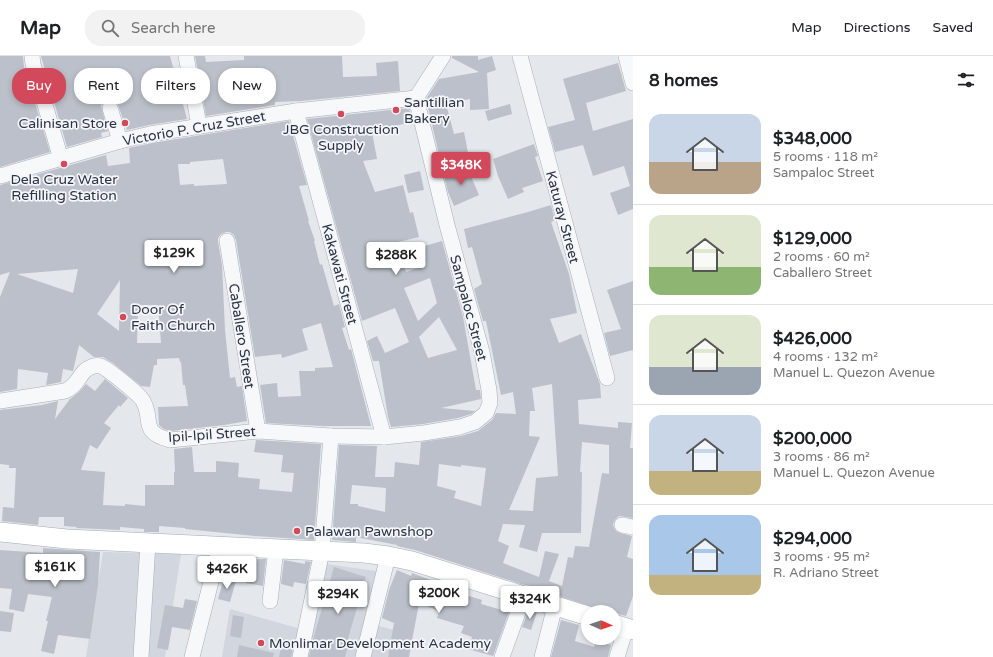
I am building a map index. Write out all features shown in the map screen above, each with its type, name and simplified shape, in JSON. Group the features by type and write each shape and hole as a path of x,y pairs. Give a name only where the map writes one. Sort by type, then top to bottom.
{"main road":[{"path":"0,532 67,539 322,551 388,556 412,561 581,614"}],"street":[{"path":"32,56 33,64 61,159"},
{"path":"186,56 200,125"},
{"path":"416,98 443,56"},
{"name":"Katuray Street","path":"520,56 607,378"},
{"path":"626,56 633,83"},
{"name":"Victorio P. Cruz Street","path":"0,176 120,141 150,134 296,110 416,98"},
{"name":"Sampaloc Street","path":"331,436 384,437 424,433 460,427 475,422 486,413 490,403 482,352 447,225 416,98"},
{"path":"110,108 120,141"},
{"name":"Kakawati Street","path":"296,110 384,437"},
{"name":"Caballero Street","path":"227,241 258,431"},
{"name":"Ipil-Ipil Street","path":"0,401 69,390 77,384 84,370 91,366 100,366 140,396 145,404 152,432 162,438 170,440 258,431 331,436"},
{"path":"300,657 322,551 331,436"},
{"path":"141,657 148,543"},
{"path":"192,657 220,546"},
{"path":"270,601 276,549"},
{"path":"363,657 388,556"},
{"path":"502,657 524,596"},
{"path":"542,657 555,606"},
{"path":"617,657 624,627"}],"shaded area":[{"path":"103,552 181,554 165,657 86,657"},
{"path":"326,564 390,573 375,625 394,630 388,657 305,657"},
{"name":"Monlimar Development Academy","path":"230,609 301,629 295,657 222,657"}],"building":[{"path":"0,56 23,56 24,68 12,68 12,104 35,104 50,152 0,167"},
{"path":"41,56 170,56 173,68 141,68 141,104 183,104 187,119 127,130 118,104 133,104 133,68 74,68 74,104 102,104 101,106 108,131 101,133 102,137 67,147 55,104 66,104 66,68 44,68"},
{"path":"195,56 205,56 206,62 244,60 244,56 342,56 343,77 377,76 376,63 398,61 400,91 301,101 276,102 276,68 218,68 218,104 275,105 206,116 204,104 210,104 210,68 197,68"},
{"path":"452,56 478,56 478,60 492,56 496,70 487,73 489,109 470,110 470,99 446,104 454,134 464,132 468,153 440,159 426,99 439,79 479,72 452,58"},
{"path":"618,63 626,91 586,103 593,131 633,119 633,209 618,215 610,193 630,186 624,166 593,176 583,145 555,152 548,127 575,120 563,79"},
{"path":"510,104 512,114 488,121 485,111"},
{"path":"409,108 413,122 372,132 377,159 363,161 375,192 403,185 410,213 413,212 419,237 398,242 406,272 426,265 421,247 442,241 463,317 476,390 480,390 481,399 441,408 475,411 471,414 458,418 423,424 391,427 379,361 373,361 367,341 377,336 385,353 409,342 395,308 362,321 307,119","holes":["430,278 437,303 418,321 404,288","439,317 457,350 428,358 419,337"]},
{"path":"289,121 307,185 299,186 308,221 315,241 320,265 322,264 334,306 339,304 345,327 342,328 349,350 351,349 371,426 323,426 266,423 260,385 277,383 278,397 301,396 299,371 315,371 315,368 333,367 321,323 302,329 308,350 282,358 281,354 255,357 236,240 234,235 230,232 221,234 218,238 222,265 225,330 230,378 235,377 237,387 242,386 247,421 171,431 164,429 159,425 158,407 188,406 185,385 183,385 181,362 179,358 157,359 157,365 154,365 150,387 141,386 114,364 103,357 94,357 79,345 73,371 63,369 61,382 46,385 48,373 18,369 17,389 0,392 0,297 10,272 0,275 0,185 106,155 108,166 130,163 129,148","holes":["223,159 227,184 194,186 194,184 180,185 178,164 190,164 190,162","78,269 73,293 17,274","120,280 119,331 97,314","138,305 158,305 161,343 137,343"]},
{"path":"534,144 538,156 535,157 543,181 522,188 524,192 508,199 498,176 493,159"},
{"path":"467,167 479,195 454,206 448,192 444,176"},
{"path":"420,171 424,190 408,193 404,175"},
{"path":"551,205 555,220 551,222 569,274 577,313 550,319 559,343 581,334 600,384 601,398 578,400 579,424 618,428 618,422 632,423 630,448 633,448 633,518 619,516 613,524 617,532 632,536 627,557 633,559 633,596 626,616 621,615 621,605 586,605 559,596 560,592 521,584 397,545 356,537 356,542 332,540 339,445 377,446 375,477 394,477 395,462 419,465 421,442 461,436 478,431 492,420 496,413 516,414 513,392 501,395 486,321 483,321 474,289 482,284 472,247 468,248 464,229","holes":["552,384 558,476 536,478 533,511 509,510 540,437 529,436 530,411 535,411 532,388","582,442 609,445 609,474 602,473 589,547 575,546 573,558 568,557 562,586 549,581 559,554 545,551 539,577 503,563 509,546 498,541 503,524 525,525 519,547 537,552 542,533 581,533 582,472 580,472","439,464 486,468 481,506 454,498 456,491 437,486","352,485 386,488 385,512 358,506 358,504 350,504"]},
{"path":"633,281 633,350 610,356 604,333 621,329 607,290"},
{"path":"105,379 128,398 120,407 119,405 104,423 111,428 97,449 90,445 81,470 105,472 103,505 125,506 125,504 145,506 145,485 174,485 174,449 192,447 194,472 216,472 216,461 239,463 238,477 260,479 259,489 292,492 294,473 281,472 283,455 254,452 256,440 321,444 314,540 255,536 159,526 159,532 144,532 144,529 120,527 120,530 76,528 77,527 64,526 64,517 39,517 38,525 2,521 3,507 14,508 16,468 9,468 9,465 0,464 0,410 42,405 58,401 55,419 70,399 86,384 95,391"},
{"path":"43,548 100,552 98,585 90,639 58,635 54,654 41,651 52,597 28,594 24,612 9,609 12,589 0,588 0,550 43,553"},
{"path":"250,559 266,559 263,586 246,583"},
{"path":"284,560 305,564 305,561 311,562 306,584 294,582 293,587 281,584"},
{"path":"334,567 366,577 347,642 349,643 345,657 309,657 314,636"},
{"path":"397,570 411,576 412,573 444,585 443,588 482,600 481,604 509,612 493,656 468,649 472,637 461,633 464,626 437,618 439,611 419,603 409,657 388,657 394,623 382,618 389,590"},
{"path":"224,578 236,581 230,602 218,599"},
{"path":"185,599 197,601 190,630 172,627 168,650 157,648 165,605 183,608"},
{"path":"529,609 537,612 531,630 522,627"},
{"path":"0,611 14,613 11,632 0,631"},
{"path":"233,615 244,617 241,638 230,636"},
{"path":"561,620 579,625 575,641 581,643 581,645 594,647 595,645 611,645 608,657 551,657"},
{"path":"283,639 294,641 291,657 279,657"},
{"path":"239,645 274,653 273,657 237,657"}],"place":[{"name":"Santillian Bakery","path":"396,110"},
{"name":"JBG Construction Supply","path":"341,114"},
{"name":"Calinisan Store","path":"125,123"},
{"name":"Dela Cruz Water Refilling Station","path":"64,164"},
{"name":"Door Of Faith Church","path":"123,317"},
{"name":"Palawan Pawnshop","path":"297,531"},
{"name":"Monlimar Development Academy","path":"261,643"}]}
